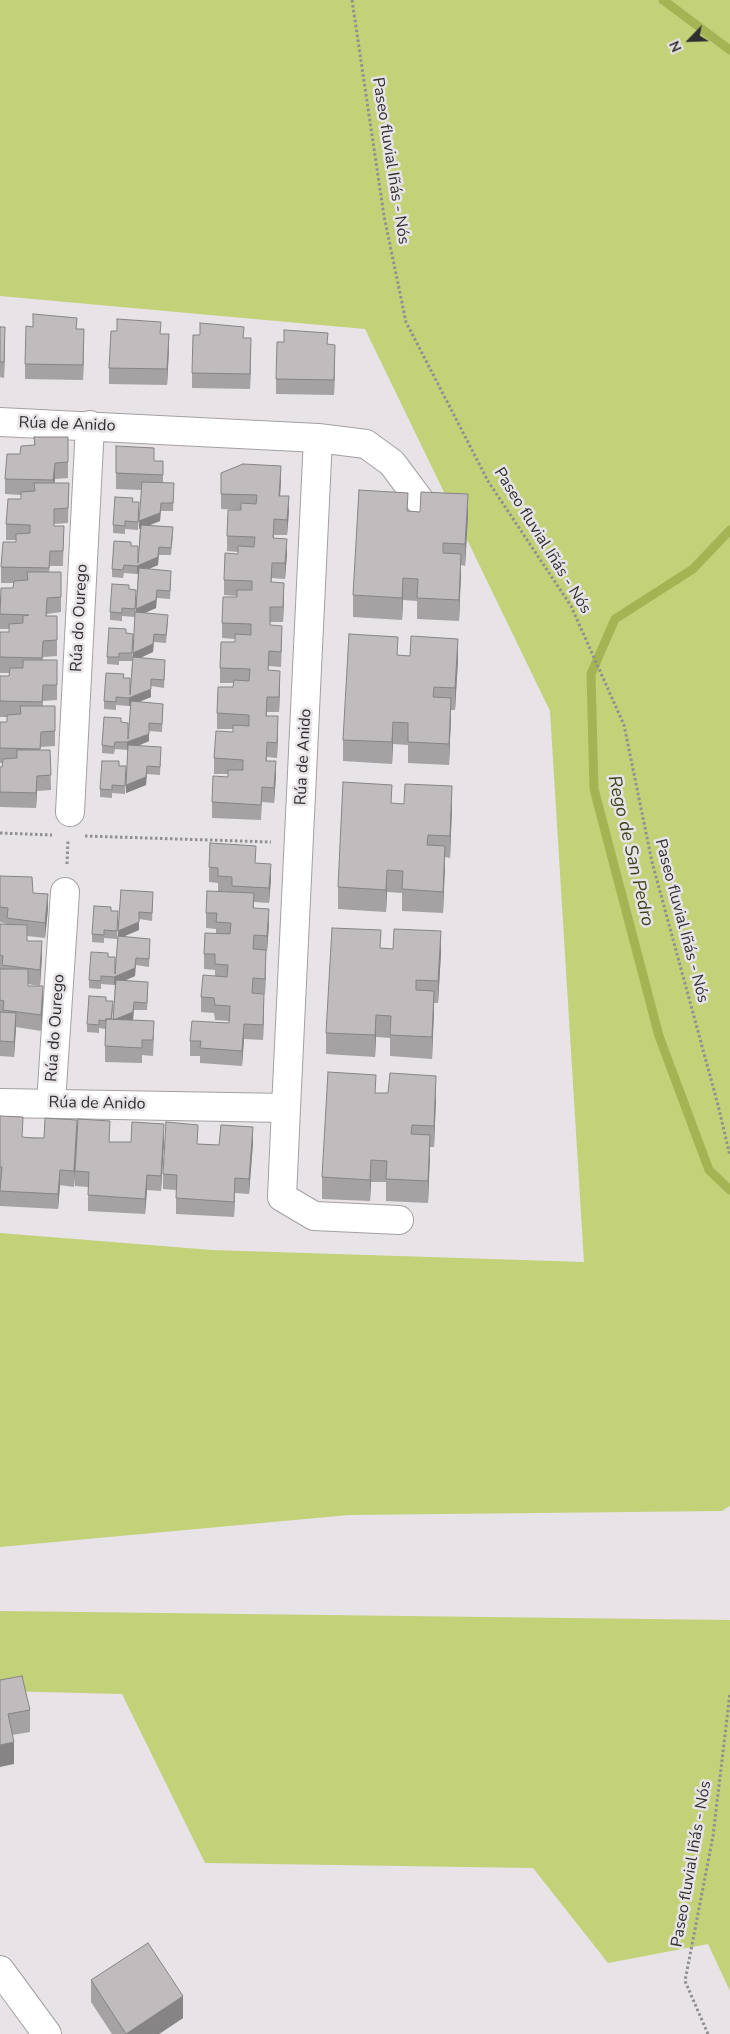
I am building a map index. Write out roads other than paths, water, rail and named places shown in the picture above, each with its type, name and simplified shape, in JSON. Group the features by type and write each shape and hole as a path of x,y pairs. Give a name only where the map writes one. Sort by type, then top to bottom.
{"main road":[{"name":"Rúa de Anido","path":"0,422 90,425 318,438 286,1108 0,1103"},
{"name":"Rúa do Ourego","path":"69,824 90,425"},
{"path":"318,438 366,444 392,463 421,502"},
{"name":"Rúa do Ourego","path":"51,1103 65,892"},
{"path":"286,1108 282,1197 314,1216 399,1220"},
{"path":"0,1970 46,2034"}],"waterway":[{"name":"Rego de San Pedro","path":"663,0 730,50"},
{"name":"Rego de San Pedro","path":"730,530 693,569 615,619 591,674 594,789 659,1036 709,1170 730,1190"}]}
